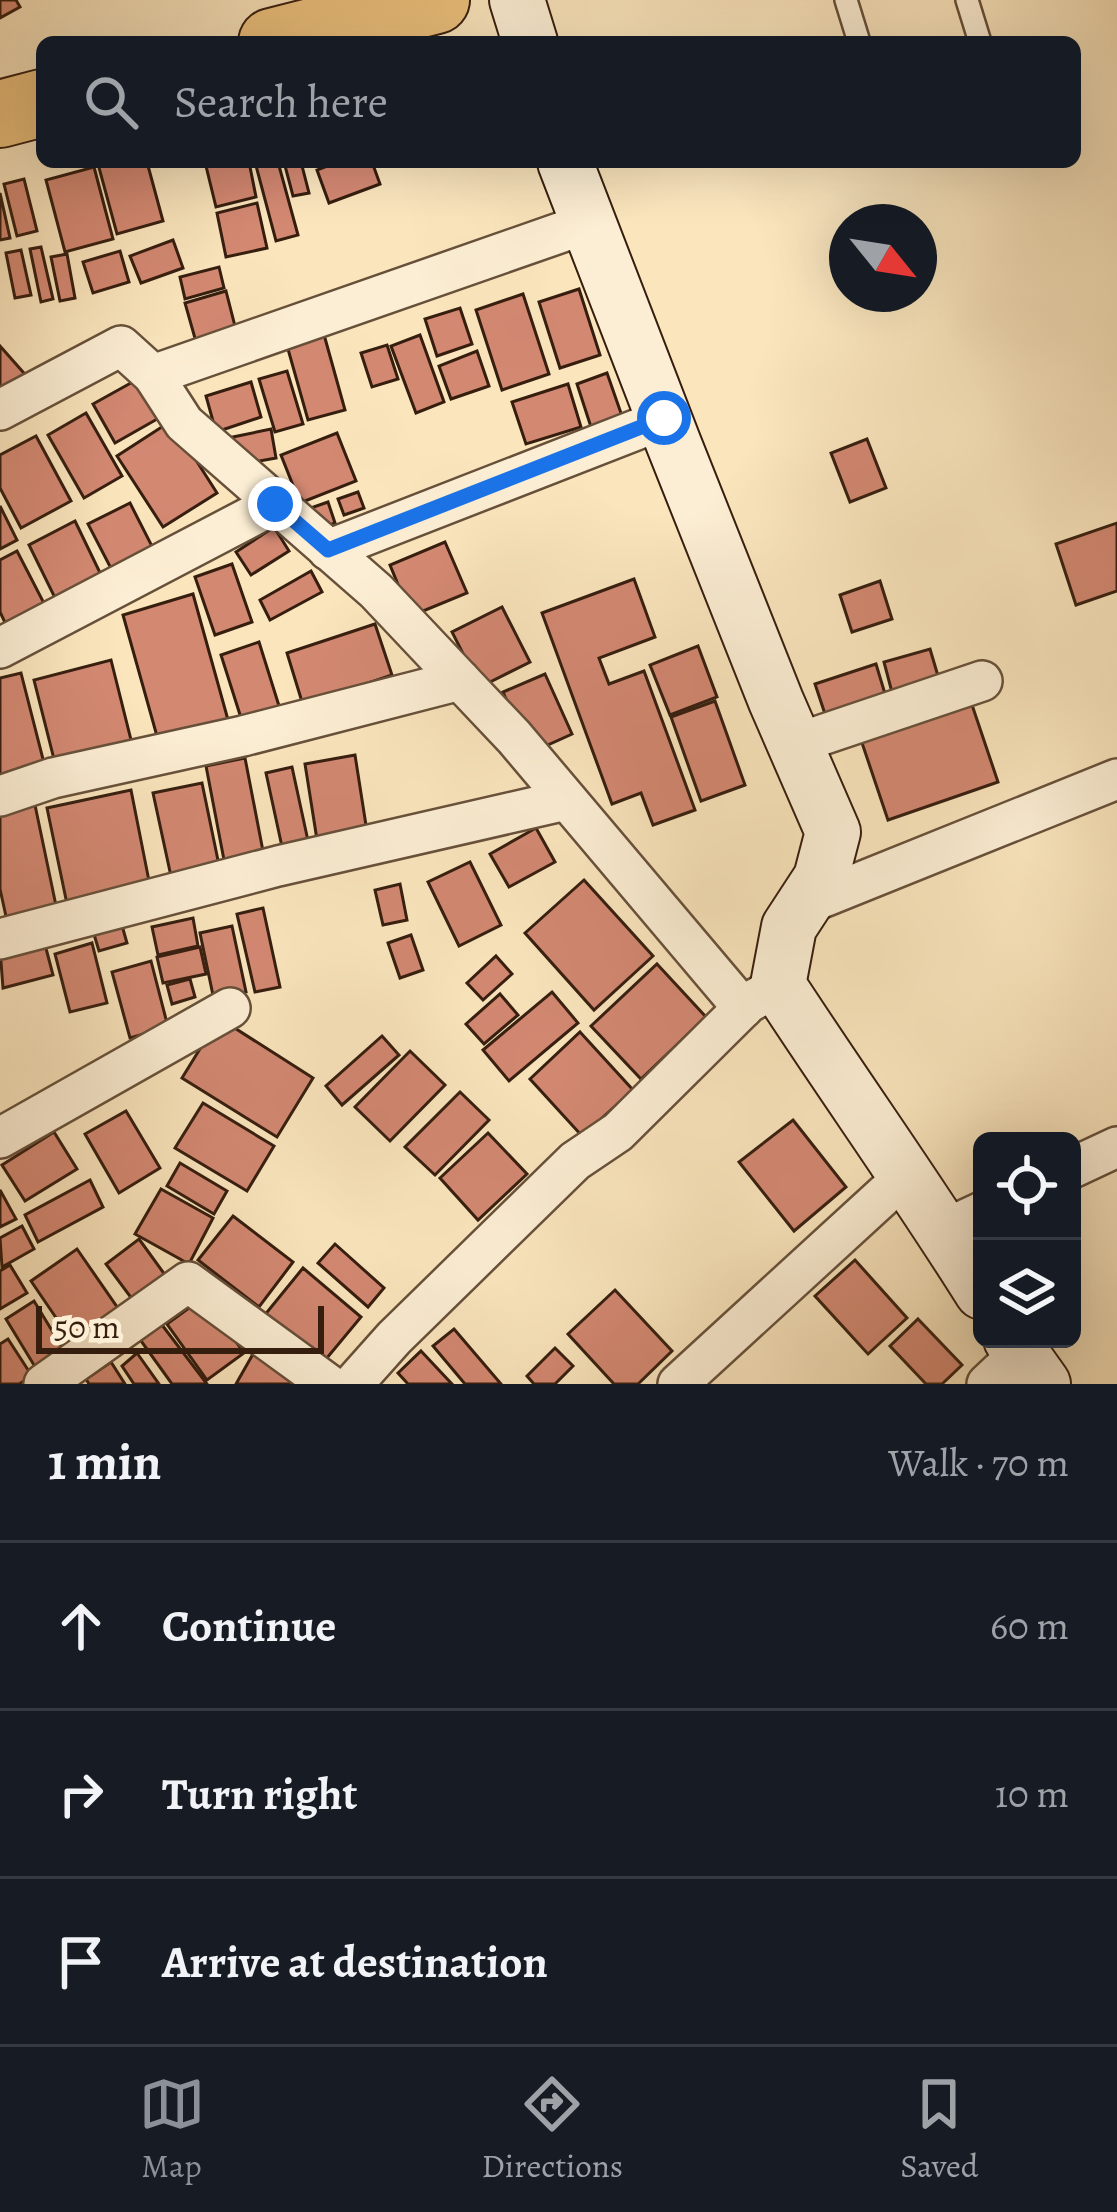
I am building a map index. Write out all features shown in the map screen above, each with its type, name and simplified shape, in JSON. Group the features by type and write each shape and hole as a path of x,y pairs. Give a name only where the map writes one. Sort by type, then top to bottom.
{"highway":[{"path":"295,36 436,0"},
{"path":"0,114 36,105"}],"street":[{"path":"517,0 528,36"},
{"path":"353,1384 575,1161 618,1132 761,996 789,926 820,878 832,832 567,168"},
{"path":"153,375 588,223"},
{"path":"0,410 122,346 153,375 184,423 376,591 514,737 566,800 836,1074 906,1175 963,1221 973,1258"},
{"path":"328,550 664,418"},
{"path":"0,648 275,504"},
{"path":"0,796 52,778 243,736 460,680"},
{"path":"795,744 982,680"},
{"path":"804,905 1117,779"},
{"path":"0,939 278,866 566,800"},
{"path":"0,1138 230,1008"},
{"path":"1081,1164 1117,1147"},
{"path":"678,1384 906,1175"},
{"path":"44,1384 188,1282 328,1384"}],"lane":[{"path":"846,0 857,36"},
{"path":"967,0 978,36"}],"building":[{"path":"0,0 16,0 20,7 0,18"},
{"path":"94,168 113,239 65,252 46,180"},
{"path":"99,168 149,168 163,221 117,234"},
{"path":"206,168 250,168 256,197 216,207"},
{"path":"257,168 280,168 298,235 276,241"},
{"path":"286,168 303,168 309,193 293,196"},
{"path":"374,168 380,184 329,203 317,170"},
{"path":"24,179 37,231 17,236 4,184"},
{"path":"0,193 10,238 0,240"},
{"path":"257,203 267,248 226,257 217,213"},
{"path":"173,240 183,268 141,283 130,256"},
{"path":"41,247 53,299 41,302 30,249"},
{"path":"21,250 31,295 15,298 6,253"},
{"path":"120,251 129,282 93,293 83,262"},
{"path":"67,254 75,298 60,301 51,257"},
{"path":"219,267 224,288 185,299 180,277"},
{"path":"579,289 600,355 560,368 539,302"},
{"path":"226,291 238,338 198,349 185,303"},
{"path":"523,294 549,374 502,390 476,310"},
{"path":"460,308 472,344 437,356 425,319"},
{"path":"323,331 345,410 308,420 286,342"},
{"path":"420,335 444,402 416,413 391,346"},
{"path":"387,345 398,379 372,387 361,353"},
{"path":"0,346 30,380 0,398"},
{"path":"477,351 489,386 451,399 439,366"},
{"path":"287,371 303,424 275,432 259,379"},
{"path":"607,373 622,416 591,427 577,384"},
{"path":"138,379 159,418 115,443 93,404"},
{"path":"251,382 261,417 216,432 206,396"},
{"path":"568,384 581,427 526,444 512,402"},
{"path":"86,413 122,476 84,498 48,435"},
{"path":"171,421 217,493 163,527 117,456"},
{"path":"271,429 276,458 238,465 233,437"},
{"path":"337,433 356,481 300,503 281,455"},
{"path":"36,436 71,501 21,528 0,488 0,455"},
{"path":"867,439 886,488 850,502 831,453"},
{"path":"358,492 364,508 344,515 338,499"},
{"path":"328,502 335,523 315,531 308,509"},
{"path":"130,503 158,558 117,580 88,524"},
{"path":"0,506 17,540 0,549"},
{"path":"75,521 105,583 59,606 29,545"},
{"path":"1117,523 1117,591 1076,605 1056,544"},
{"path":"274,527 289,551 251,575 236,552"},
{"path":"445,542 467,593 411,616 390,565"},
{"path":"17,551 48,611 9,631 0,612 0,560"},
{"path":"232,564 252,622 215,635 195,577"},
{"path":"311,571 322,592 270,620 260,600"},
{"path":"634,579 655,637 599,658 609,684 644,671 695,810 653,825 641,793 612,804 542,613"},
{"path":"880,581 892,619 852,632 840,595"},
{"path":"193,594 230,727 160,747 123,615"},
{"path":"502,607 530,662 480,687 452,632"},
{"path":"375,624 392,675 303,705 287,653"},
{"path":"259,642 280,709 242,721 221,655"},
{"path":"698,646 717,697 670,715 650,665"},
{"path":"930,649 941,686 894,700 884,662"},
{"path":"111,660 134,752 57,771 34,680"},
{"path":"876,664 889,707 829,726 815,684"},
{"path":"21,673 45,767 0,779 0,678"},
{"path":"545,674 572,734 530,753 503,692"},
{"path":"968,693 998,782 888,820 858,731"},
{"path":"715,701 745,785 701,801 671,717"},
{"path":"355,755 368,838 318,846 305,764"},
{"path":"245,758 263,851 224,860 206,766"},
{"path":"292,767 310,850 284,856 266,773"},
{"path":"202,783 220,870 172,881 153,793"},
{"path":"131,790 150,886 67,904 47,808"},
{"path":"35,805 59,920 9,930 0,889 0,813"},
{"path":"536,828 555,862 509,887 490,854"},
{"path":"470,862 501,925 459,946 428,882"},
{"path":"584,880 653,956 594,1010 525,933"},
{"path":"400,884 407,920 383,925 375,890"},
{"path":"263,908 280,987 255,992 237,914"},
{"path":"193,918 198,946 158,955 152,927"},
{"path":"121,922 127,943 99,951 93,931"},
{"path":"232,926 246,992 214,1000 200,933"},
{"path":"411,935 423,970 400,978 388,943"},
{"path":"43,937 53,975 3,988 0,949"},
{"path":"92,943 107,1003 70,1012 55,954"},
{"path":"200,947 206,974 163,983 157,957"},
{"path":"496,956 512,974 483,1000 467,983"},
{"path":"151,961 168,1027 130,1038 112,972"},
{"path":"657,964 706,1017 641,1079 591,1026"},
{"path":"190,979 195,997 172,1004 167,985"},
{"path":"552,992 578,1023 509,1081 483,1050"},
{"path":"500,994 518,1015 484,1044 466,1024"},
{"path":"219,1018 313,1078 277,1137 182,1078"},
{"path":"580,1032 633,1090 582,1136 530,1079"},
{"path":"382,1036 399,1055 342,1105 326,1086"},
{"path":"410,1051 445,1085 390,1141 355,1107"},
{"path":"460,1092 489,1120 435,1175 405,1147"},
{"path":"203,1103 274,1146 247,1191 175,1148"},
{"path":"126,1111 160,1168 119,1193 85,1134"},
{"path":"793,1120 846,1187 794,1231 739,1162"},
{"path":"54,1132 77,1169 25,1201 2,1165"},
{"path":"488,1133 527,1174 478,1220 440,1178"},
{"path":"180,1163 227,1191 214,1214 167,1186"},
{"path":"90,1180 103,1207 38,1242 25,1215"},
{"path":"161,1189 213,1218 189,1264 135,1234"},
{"path":"0,1190 16,1219 0,1227"},
{"path":"233,1216 293,1262 259,1307 198,1260"},
{"path":"22,1226 34,1249 2,1267 0,1238"},
{"path":"139,1239 168,1279 135,1303 106,1264"},
{"path":"335,1244 384,1288 368,1307 318,1263"},
{"path":"77,1249 124,1317 78,1350 31,1281"},
{"path":"855,1260 907,1318 868,1354 815,1296"},
{"path":"10,1265 27,1293 0,1309 0,1271"},
{"path":"303,1268 361,1317 317,1370 259,1322"},
{"path":"615,1290 672,1351 638,1384 614,1384 568,1334"},
{"path":"204,1297 244,1353 207,1380 167,1324"},
{"path":"34,1301 68,1357 40,1375 6,1319"},
{"path":"918,1319 962,1365 942,1384 926,1384 890,1346"},
{"path":"159,1321 207,1384 172,1384 136,1334"},
{"path":"454,1329 501,1384 465,1384 433,1346"},
{"path":"8,1339 32,1376 19,1384 0,1384 0,1344"},
{"path":"257,1347 319,1384 236,1384"},
{"path":"555,1348 573,1366 555,1384 534,1384 527,1376"},
{"path":"421,1351 452,1384 408,1384 398,1373"},
{"path":"137,1353 159,1384 134,1384 122,1366"},
{"path":"111,1362 125,1384 89,1384 86,1379"}],"route":[{"path":"275,504 328,550 664,418"}]}
